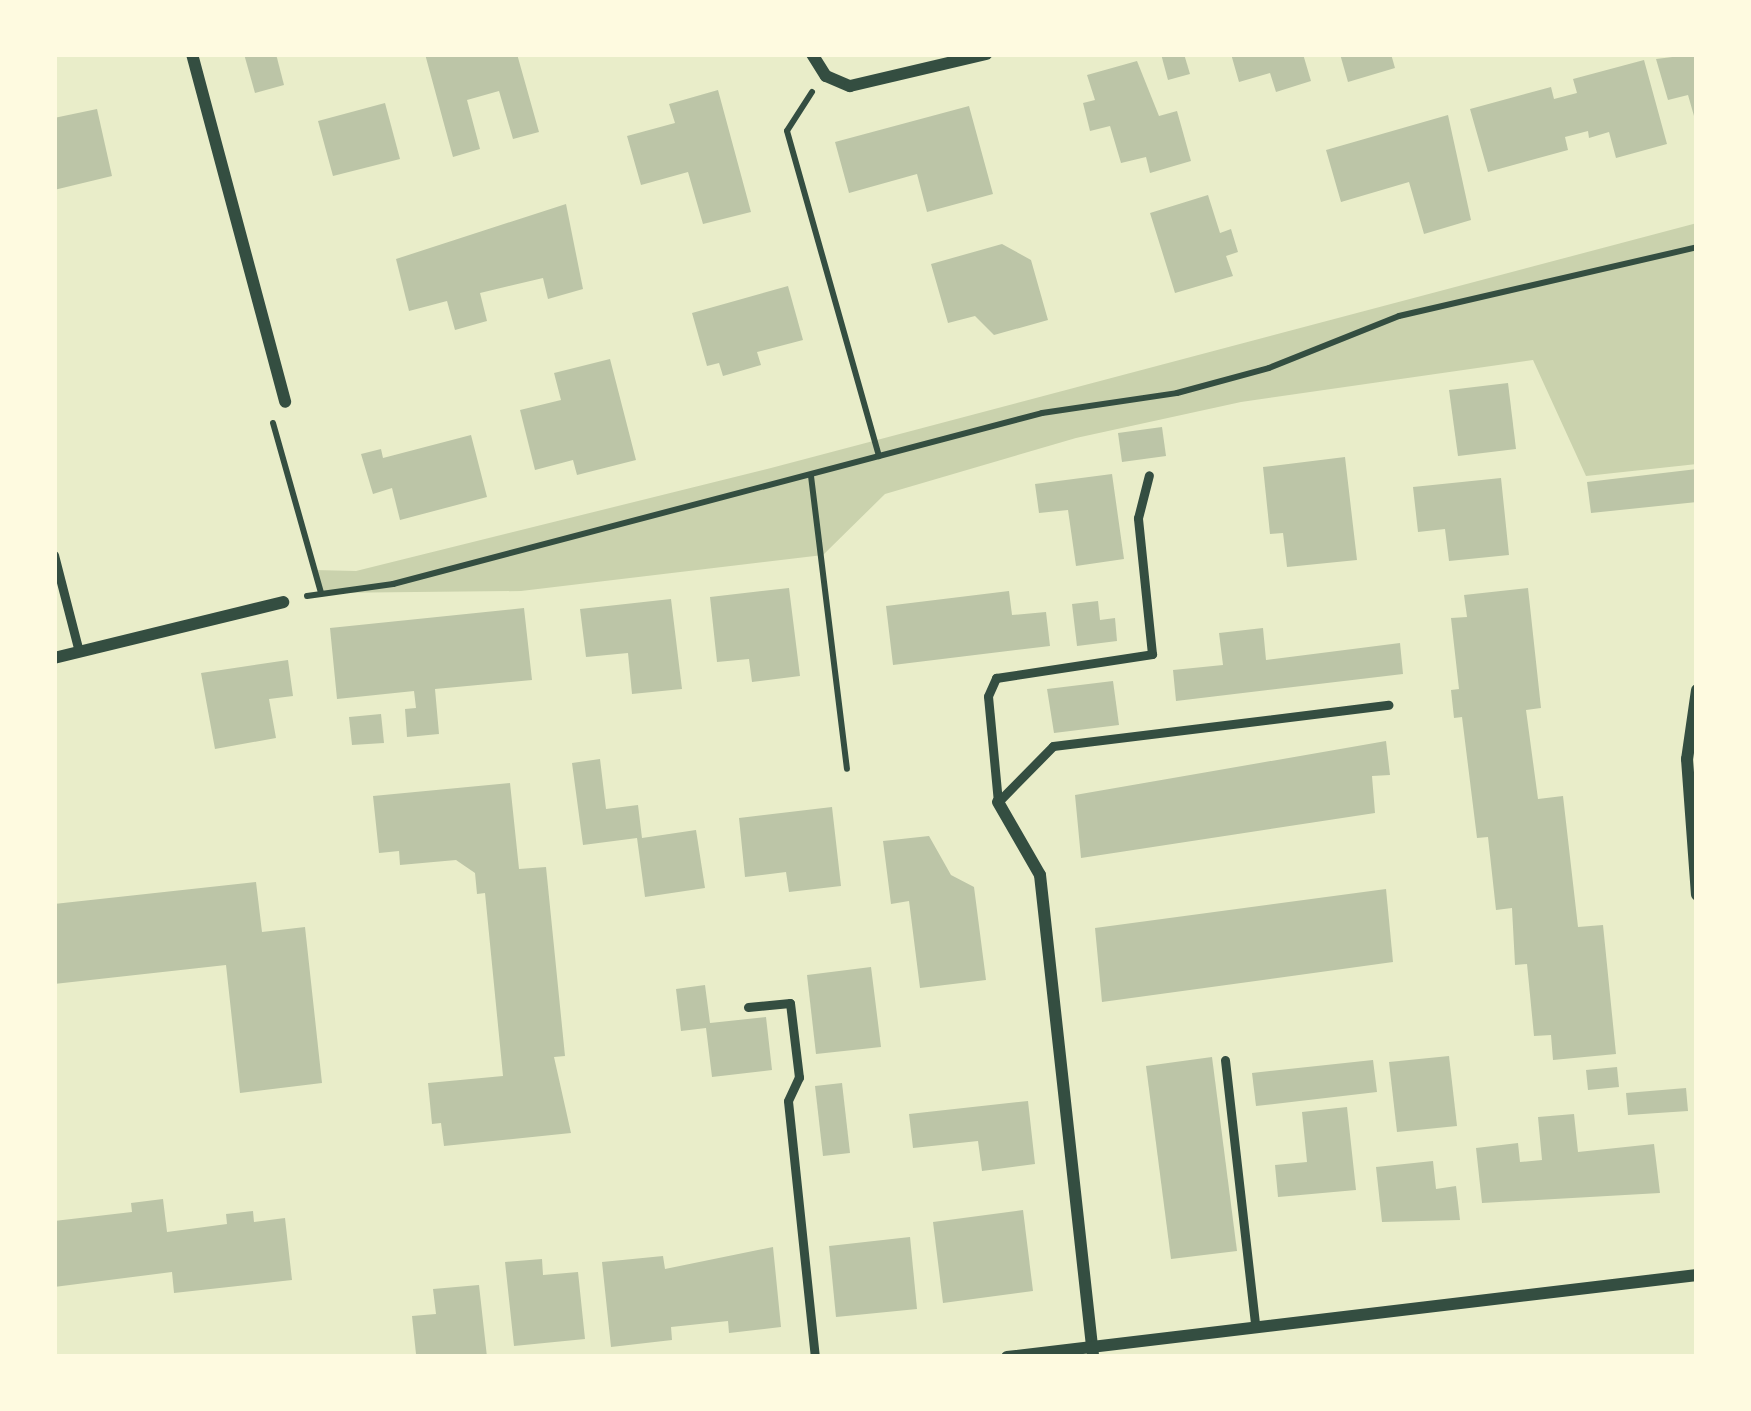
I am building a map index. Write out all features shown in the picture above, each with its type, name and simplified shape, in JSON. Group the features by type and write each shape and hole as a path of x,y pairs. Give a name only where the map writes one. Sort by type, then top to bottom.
{"street":[{"path":"192,54 285,402"},
{"path":"812,54 826,76 876,84 986,54"},
{"path":"54,658 283,602"},
{"path":"1697,690 1687,759 1697,895"},
{"path":"998,802 1040,875 1093,1352"},
{"path":"1007,1357 1093,1352 1255,1324 1697,1275"}],"lane":[{"path":"998,802 988,696 996,678 1152,654 1138,518 1149,475"},
{"path":"54,555 79,652"},
{"path":"998,802 1053,746 1389,705"},
{"path":"748,1007 790,1003 799,1077 788,1101 815,1357"},
{"path":"1225,1060 1255,1324"}],"path":[{"path":"826,76 787,131 879,456"},
{"path":"283,602 393,584 1042,413 1178,393 1269,368 1399,316 1697,247"},
{"path":"285,402 268,408 321,593"},
{"path":"811,476 847,769"}],"green space":[{"path":"1697,223 1697,464 1586,476 1533,360 1241,402 1076,438 885,494 823,555 521,591 321,593 314,570 356,571 771,468"}],"building":[{"path":"244,54 276,54 284,85 255,93"},
{"path":"425,54 517,54 539,132 513,139 499,91 467,100 480,149 453,157"},
{"path":"1161,54 1184,54 1190,74 1168,80"},
{"path":"1231,54 1303,54 1311,81 1276,92 1270,73 1239,82"},
{"path":"1340,54 1391,54 1395,68 1348,82"},
{"path":"1697,54 1696,123 1688,95 1668,100 1656,59"},
{"path":"1644,60 1667,144 1616,158 1609,132 1589,138 1588,131 1565,137 1568,150 1488,172 1470,109 1551,87 1554,99 1577,93 1573,79"},
{"path":"1137,61 1159,116 1177,111 1191,161 1150,173 1146,157 1121,163 1110,126 1090,131 1083,103 1095,100 1087,75"},
{"path":"718,90 751,212 703,224 688,172 641,185 627,136 675,123 669,104"},
{"path":"385,103 400,159 333,176 318,121"},
{"path":"969,106 993,194 927,212 917,174 849,193 835,142"},
{"path":"97,109 112,176 54,190 54,118"},
{"path":"1448,115 1471,220 1424,234 1409,182 1341,202 1326,150"},
{"path":"1208,195 1220,233 1231,229 1238,252 1226,256 1233,276 1175,293 1150,213"},
{"path":"566,204 583,289 548,299 543,278 480,293 487,321 455,330 447,301 409,311 396,259"},
{"path":"1002,244 1031,260 1048,320 994,335 975,316 948,323 931,264"},
{"path":"788,286 803,340 757,352 761,365 723,376 719,363 707,366 692,313"},
{"path":"610,359 636,460 577,475 573,460 535,470 520,410 561,400 554,373"},
{"path":"1508,383 1516,449 1458,456 1449,390"},
{"path":"1162,427 1166,456 1122,462 1118,433"},
{"path":"471,435 487,497 400,520 392,488 373,494 361,454 381,449 383,458"},
{"path":"1345,457 1357,560 1287,567 1283,533 1270,534 1263,467"},
{"path":"1697,469 1697,502 1591,513 1587,482"},
{"path":"1112,474 1124,559 1076,566 1068,510 1039,513 1035,484"},
{"path":"1501,478 1509,555 1449,561 1445,529 1418,532 1413,487"},
{"path":"789,588 800,676 752,682 749,659 717,662 710,597"},
{"path":"1528,588 1541,708 1526,710 1538,799 1563,796 1578,927 1603,925 1616,1054 1553,1060 1551,1035 1534,1036 1527,964 1515,965 1512,908 1496,910 1488,837 1477,838 1462,717 1454,718 1451,690 1459,689 1451,618 1467,617 1464,595"},
{"path":"1009,591 1012,615 1046,612 1050,646 893,665 886,606"},
{"path":"671,599 682,689 632,694 628,653 586,657 580,609"},
{"path":"1098,601 1100,620 1115,618 1117,641 1077,646 1072,604"},
{"path":"524,608 532,680 435,689 439,734 407,737 405,709 416,708 414,691 337,699 330,628"},
{"path":"1263,628 1266,660 1400,643 1403,674 1176,701 1173,670 1223,665 1219,633"},
{"path":"288,660 293,696 269,699 276,738 215,749 201,673"},
{"path":"1113,681 1119,725 1054,733 1047,689"},
{"path":"381,714 384,743 352,745 349,717"},
{"path":"1386,741 1390,775 1372,776 1375,813 1081,858 1075,795"},
{"path":"600,759 606,809 638,805 642,838 696,830 705,888 645,897 637,838 583,845 572,763"},
{"path":"510,783 519,869 546,867 565,1056 554,1057 571,1133 444,1146 441,1123 432,1124 428,1083 503,1076 485,893 477,894 475,873 456,860 400,865 399,851 379,853 373,796"},
{"path":"832,807 841,886 789,892 786,872 745,877 739,818"},
{"path":"929,836 951,875 974,887 986,980 920,988 909,901 891,904 883,841"},
{"path":"256,882 262,932 305,927 322,1083 240,1093 226,965 54,984 54,904"},
{"path":"1386,889 1393,962 1102,1002 1095,928"},
{"path":"871,967 881,1047 816,1054 807,975"},
{"path":"705,985 710,1023 766,1017 772,1070 712,1077 706,1028 681,1031 676,989"},
{"path":"1449,1056 1457,1126 1397,1132 1389,1062"},
{"path":"1212,1057 1237,1251 1171,1259 1146,1066"},
{"path":"1373,1060 1377,1092 1256,1106 1252,1073"},
{"path":"1617,1067 1619,1087 1588,1090 1586,1070"},
{"path":"842,1083 850,1153 823,1156 815,1086"},
{"path":"1686,1088 1688,1111 1628,1115 1626,1093"},
{"path":"1028,1101 1035,1164 982,1171 978,1141 913,1148 909,1114"},
{"path":"1347,1107 1356,1190 1278,1197 1275,1165 1307,1162 1302,1112"},
{"path":"1574,1114 1578,1152 1654,1144 1660,1193 1482,1203 1476,1148 1518,1143 1520,1162 1542,1160 1538,1117"},
{"path":"1433,1161 1436,1189 1456,1186 1460,1220 1382,1222 1376,1167"},
{"path":"163,1199 167,1232 227,1224 226,1214 253,1211 254,1222 285,1218 292,1280 174,1293 172,1272 54,1287 54,1221 132,1212 131,1203"},
{"path":"1023,1210 1033,1291 943,1303 933,1222"},
{"path":"910,1237 917,1309 836,1317 829,1246"},
{"path":"773,1247 781,1327 729,1333 728,1321 671,1327 672,1340 611,1347 602,1262 663,1256 665,1269"},
{"path":"542,1259 543,1275 578,1272 585,1339 514,1346 505,1262"},
{"path":"479,1285 487,1357 416,1354 412,1316 436,1314 433,1289"}]}
